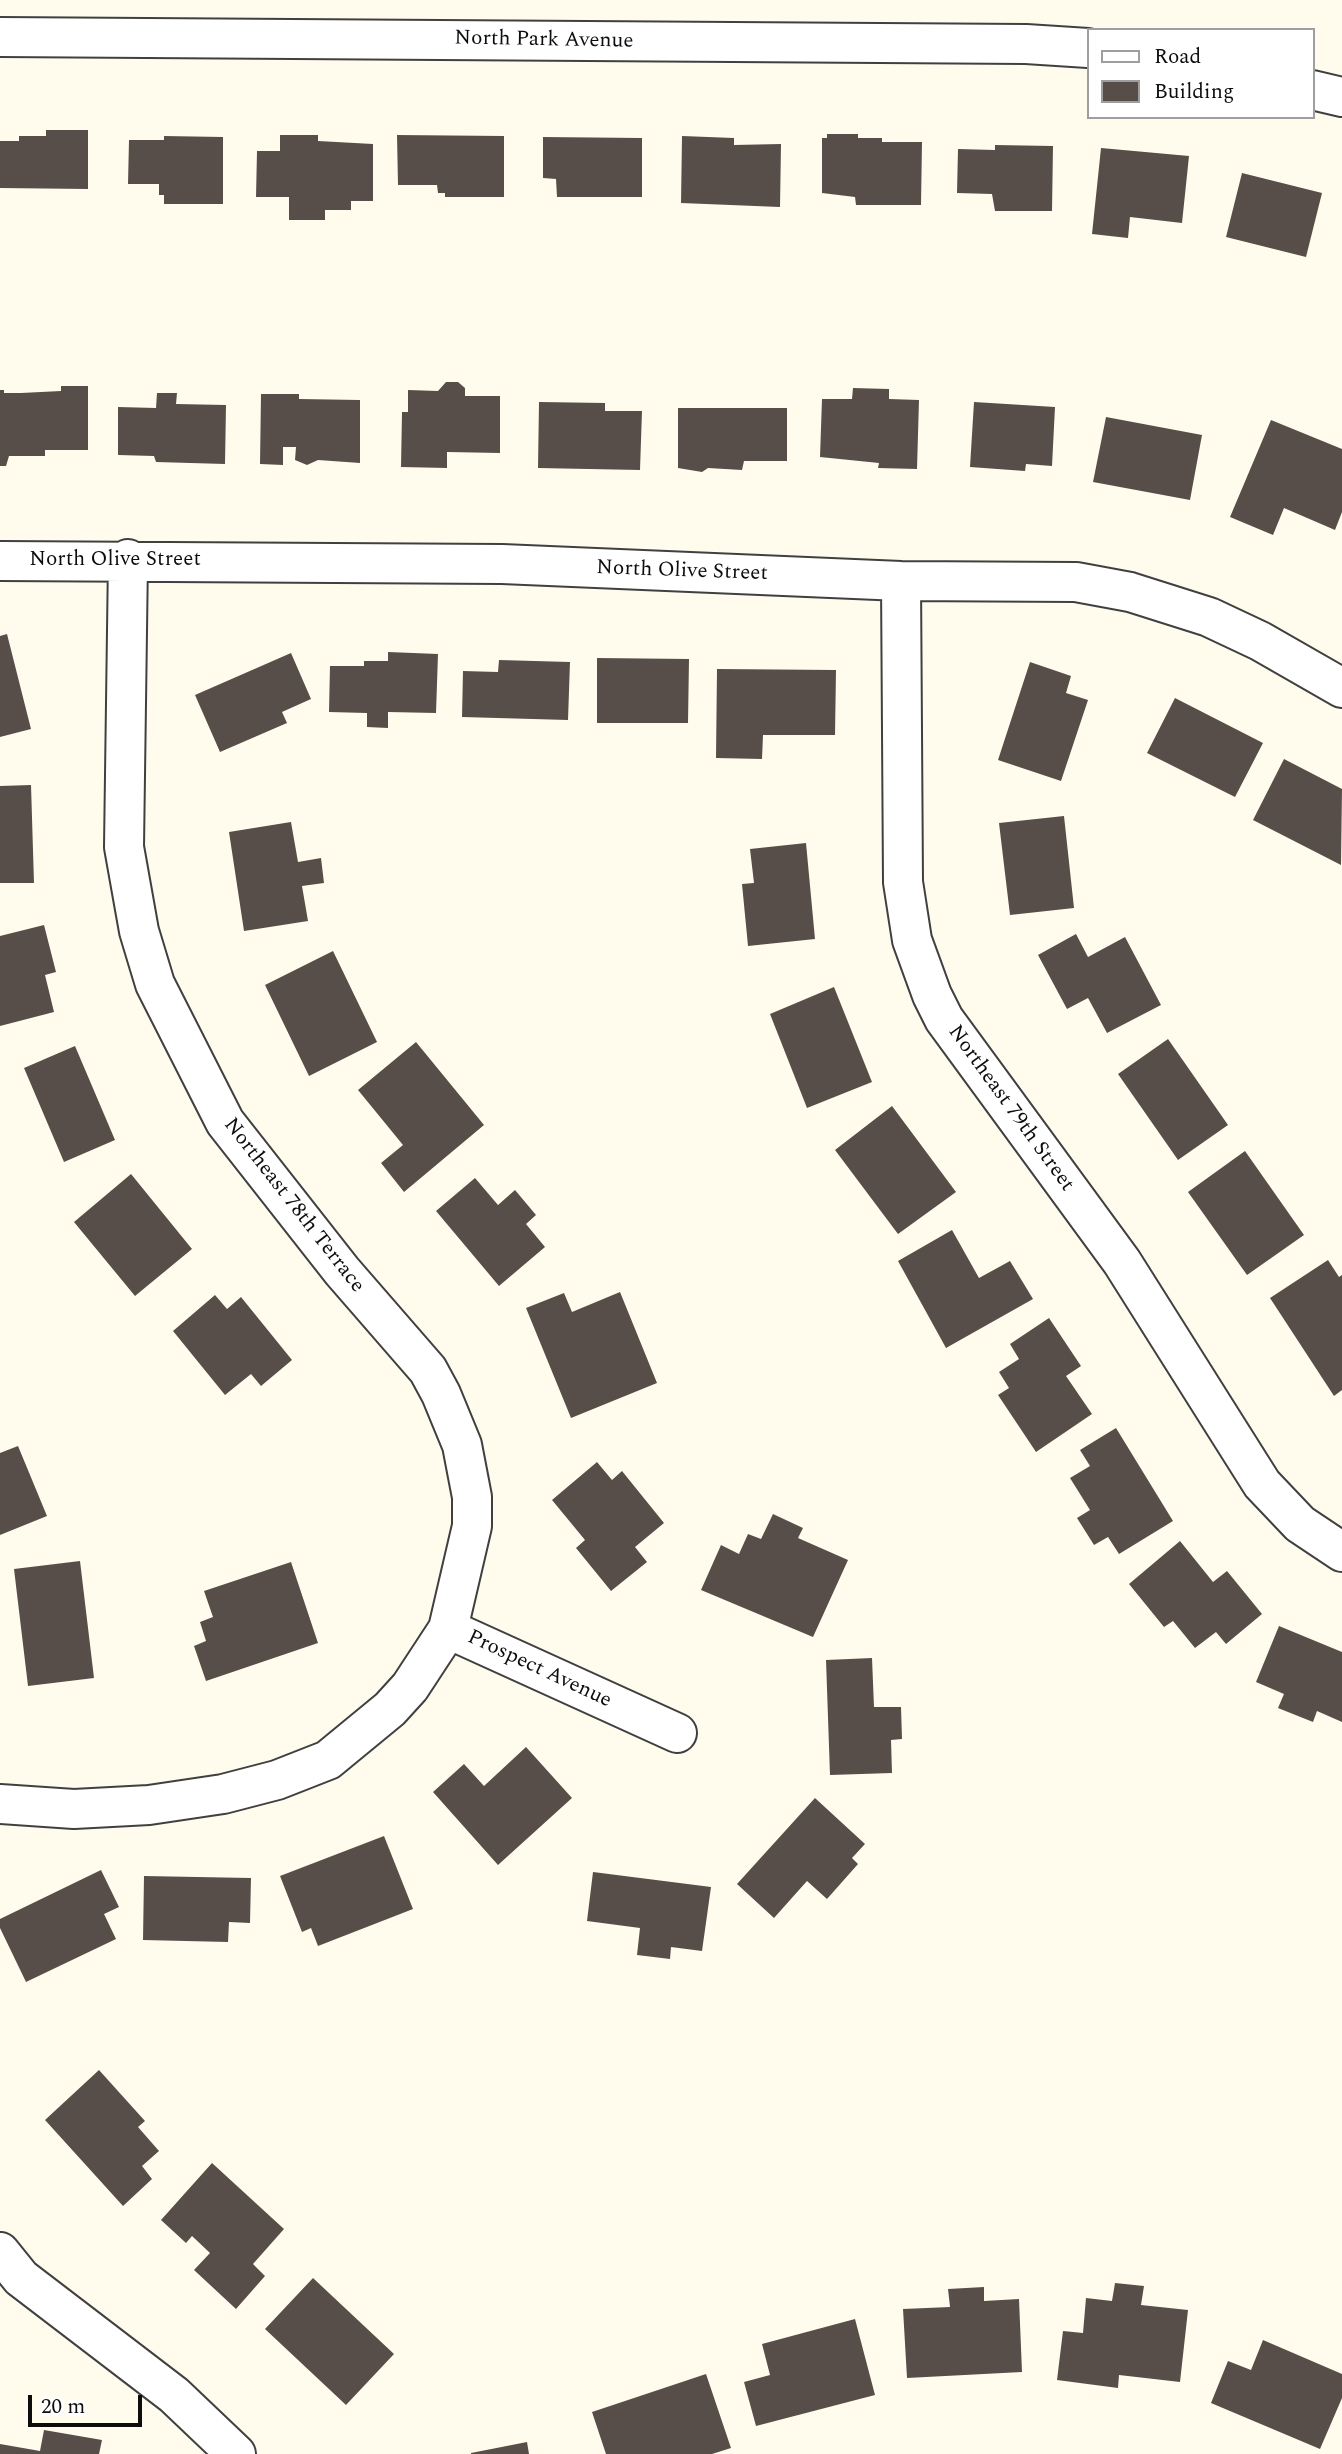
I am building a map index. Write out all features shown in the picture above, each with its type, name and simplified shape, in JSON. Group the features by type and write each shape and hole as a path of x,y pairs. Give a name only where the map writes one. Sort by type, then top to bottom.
{"street":[{"name":"North Park Avenue","path":"0,37 1013,44 1086,48"},
{"path":"1314,90 1342,97"},
{"name":"North Olive Street","path":"0,561 128,559 502,564 901,581 1076,582 1130,592 1209,617 1259,641 1342,688"},
{"name":"Northeast 78th Terrace","path":"128,559 124,847 143,944 155,984 225,1122 324,1250 428,1370 441,1394 462,1445 472,1511 463,1576 448,1629"},
{"name":"Northeast 79th Street","path":"901,581 903,881 912,940 932,995 944,1019 1122,1262 1262,1484 1300,1524 1342,1552"},
{"name":"Prospect Avenue","path":"0,1804 74,1809 149,1805 223,1794 277,1780 328,1760 370,1728 410,1687 448,1629 677,1733"},
{"path":"7,2274 174,2395 236,2454"}],"building":[{"path":"46,130 88,130 88,189 0,188 0,141 19,141 19,136 46,136"},
{"path":"827,134 858,134 858,138 882,138 882,142 922,142 921,205 856,205 855,197 822,193 822,138 827,138"},
{"path":"280,135 318,135 318,141 373,144 373,201 351,201 351,210 325,210 325,220 289,220 289,197 256,197 257,151 280,151"},
{"path":"397,135 504,136 504,197 445,197 445,193 438,193 437,185 398,185"},
{"path":"164,136 223,137 223,204 164,204 164,195 159,195 159,184 128,184 129,140 164,140"},
{"path":"682,136 734,138 734,145 781,144 780,207 681,203"},
{"path":"543,137 642,138 642,197 557,197 556,179 543,178"},
{"path":"995,145 1053,146 1052,211 995,211 992,194 957,193 958,149 995,150"},
{"path":"1101,148 1189,156 1182,223 1130,217 1128,238 1092,234"},
{"path":"1242,173 1322,193 1306,257 1226,237"},
{"path":"446,382 458,382 465,388 465,396 500,396 500,453 447,452 447,468 401,467 402,412 408,412 408,390 438,391"},
{"path":"61,386 88,386 88,450 45,450 45,456 9,456 6,466 0,466 0,390 4,390 4,393 61,391"},
{"path":"853,388 889,389 889,399 919,400 917,469 878,468 879,463 820,457 822,399 852,399"},
{"path":"157,393 177,393 176,404 226,405 225,464 156,462 154,456 118,455 118,407 156,408"},
{"path":"261,394 299,394 299,399 360,400 360,463 318,460 307,465 295,460 296,447 283,447 283,465 260,464"},
{"path":"539,402 605,403 605,411 642,411 640,470 538,468"},
{"path":"974,402 1055,407 1052,466 1026,464 1025,471 970,467"},
{"path":"678,408 787,408 787,461 744,461 742,470 708,468 702,472 678,468"},
{"path":"1106,417 1202,435 1190,500 1093,482"},
{"path":"1271,420 1342,449 1342,512 1335,530 1284,508 1273,535 1230,517"},
{"path":"7,634 31,729 0,737 0,636"},
{"path":"388,652 438,654 436,713 388,712 388,728 367,727 367,713 329,712 330,666 364,666 364,661 388,661"},
{"path":"291,653 311,699 282,712 287,723 220,752 195,695"},
{"path":"597,658 689,659 688,723 597,723"},
{"path":"499,660 570,662 568,720 462,717 463,671 498,672"},
{"path":"1030,662 1071,676 1066,693 1088,700 1061,781 998,760"},
{"path":"717,669 836,670 835,735 763,735 762,759 716,758"},
{"path":"1175,698 1263,743 1235,797 1147,753"},
{"path":"1284,759 1342,789 1341,865 1253,820"},
{"path":"31,785 34,883 0,883 0,786"},
{"path":"1064,816 1074,908 1010,915 999,823"},
{"path":"291,822 298,862 321,858 324,883 302,886 308,921 244,931 229,832"},
{"path":"806,843 815,939 748,946 742,884 754,883 750,849"},
{"path":"44,925 56,972 45,975 54,1012 0,1026 0,936"},
{"path":"1076,934 1088,957 1125,937 1161,1005 1107,1033 1088,998 1067,1009 1038,955"},
{"path":"333,951 377,1042 309,1076 265,985"},
{"path":"834,987 872,1082 807,1108 770,1014"},
{"path":"1168,1039 1228,1125 1178,1160 1118,1074"},
{"path":"416,1042 484,1125 404,1192 381,1163 403,1145 358,1090"},
{"path":"75,1046 115,1140 64,1162 24,1068"},
{"path":"892,1106 956,1192 898,1234 835,1150"},
{"path":"1245,1151 1304,1235 1247,1275 1188,1192"},
{"path":"131,1174 192,1249 135,1296 74,1222"},
{"path":"475,1178 498,1205 515,1190 536,1215 526,1224 545,1247 499,1286 436,1211"},
{"path":"952,1230 979,1278 1010,1261 1033,1299 946,1348 898,1261"},
{"path":"1328,1260 1339,1277 1342,1275 1342,1390 1334,1396 1270,1298"},
{"path":"620,1292 657,1383 571,1418 526,1308 564,1293 572,1312"},
{"path":"215,1295 227,1309 241,1297 292,1360 261,1386 251,1374 225,1395 173,1331"},
{"path":"1049,1318 1081,1366 1066,1376 1092,1414 1036,1452 998,1395 1009,1388 999,1372 1019,1359 1010,1344"},
{"path":"1116,1428 1173,1521 1119,1554 1108,1537 1094,1545 1077,1518 1090,1510 1070,1478 1090,1466 1080,1450"},
{"path":"18,1446 47,1516 0,1535 0,1453"},
{"path":"597,1462 612,1480 622,1471 664,1523 635,1547 647,1562 611,1591 576,1548 585,1540 552,1500"},
{"path":"773,1514 803,1528 798,1538 848,1560 813,1637 701,1590 721,1545 739,1554 748,1534 761,1539"},
{"path":"1180,1541 1213,1582 1227,1571 1262,1614 1226,1644 1216,1632 1195,1648 1173,1621 1164,1627 1129,1584"},
{"path":"80,1561 94,1678 28,1686 14,1569"},
{"path":"291,1562 318,1643 206,1681 194,1646 206,1641 200,1622 213,1617 204,1591"},
{"path":"1279,1626 1342,1652 1342,1722 1317,1711 1313,1722 1278,1708 1284,1694 1256,1682"},
{"path":"872,1658 874,1707 901,1707 902,1739 891,1740 892,1773 830,1775 826,1660"},
{"path":"526,1747 572,1798 498,1865 433,1792 464,1764 484,1786"},
{"path":"815,1798 865,1844 852,1858 858,1864 827,1899 807,1881 774,1918 737,1884"},
{"path":"384,1836 413,1909 318,1946 311,1928 302,1932 280,1876"},
{"path":"101,1870 119,1907 104,1914 116,1939 26,1982 0,1928 0,1919"},
{"path":"593,1872 711,1887 702,1951 671,1947 670,1959 637,1955 640,1928 587,1921"},
{"path":"144,1876 251,1878 250,1923 229,1922 228,1942 143,1940"},
{"path":"99,2070 145,2121 138,2127 159,2151 142,2166 152,2179 123,2206 45,2120"},
{"path":"212,2163 284,2229 253,2264 265,2276 236,2309 194,2270 210,2253 192,2236 186,2243 161,2220"},
{"path":"313,2278 394,2354 346,2405 265,2329"},
{"path":"1115,2283 1144,2286 1141,2305 1188,2310 1180,2382 1119,2375 1118,2388 1057,2380 1063,2331 1083,2333 1086,2298 1112,2301"},
{"path":"984,2287 984,2301 1019,2299 1022,2372 907,2378 903,2309 950,2307 948,2289"},
{"path":"855,2319 875,2395 756,2426 744,2382 770,2375 762,2344"},
{"path":"1263,2340 1342,2374 1342,2398 1320,2449 1211,2403 1228,2361 1251,2370"},
{"path":"706,2374 731,2448 712,2454 606,2454 592,2412"},
{"path":"44,2430 102,2440 99,2454 0,2454 0,2444 40,2451"},
{"path":"527,2442 529,2454 471,2454 471,2453"}]}
